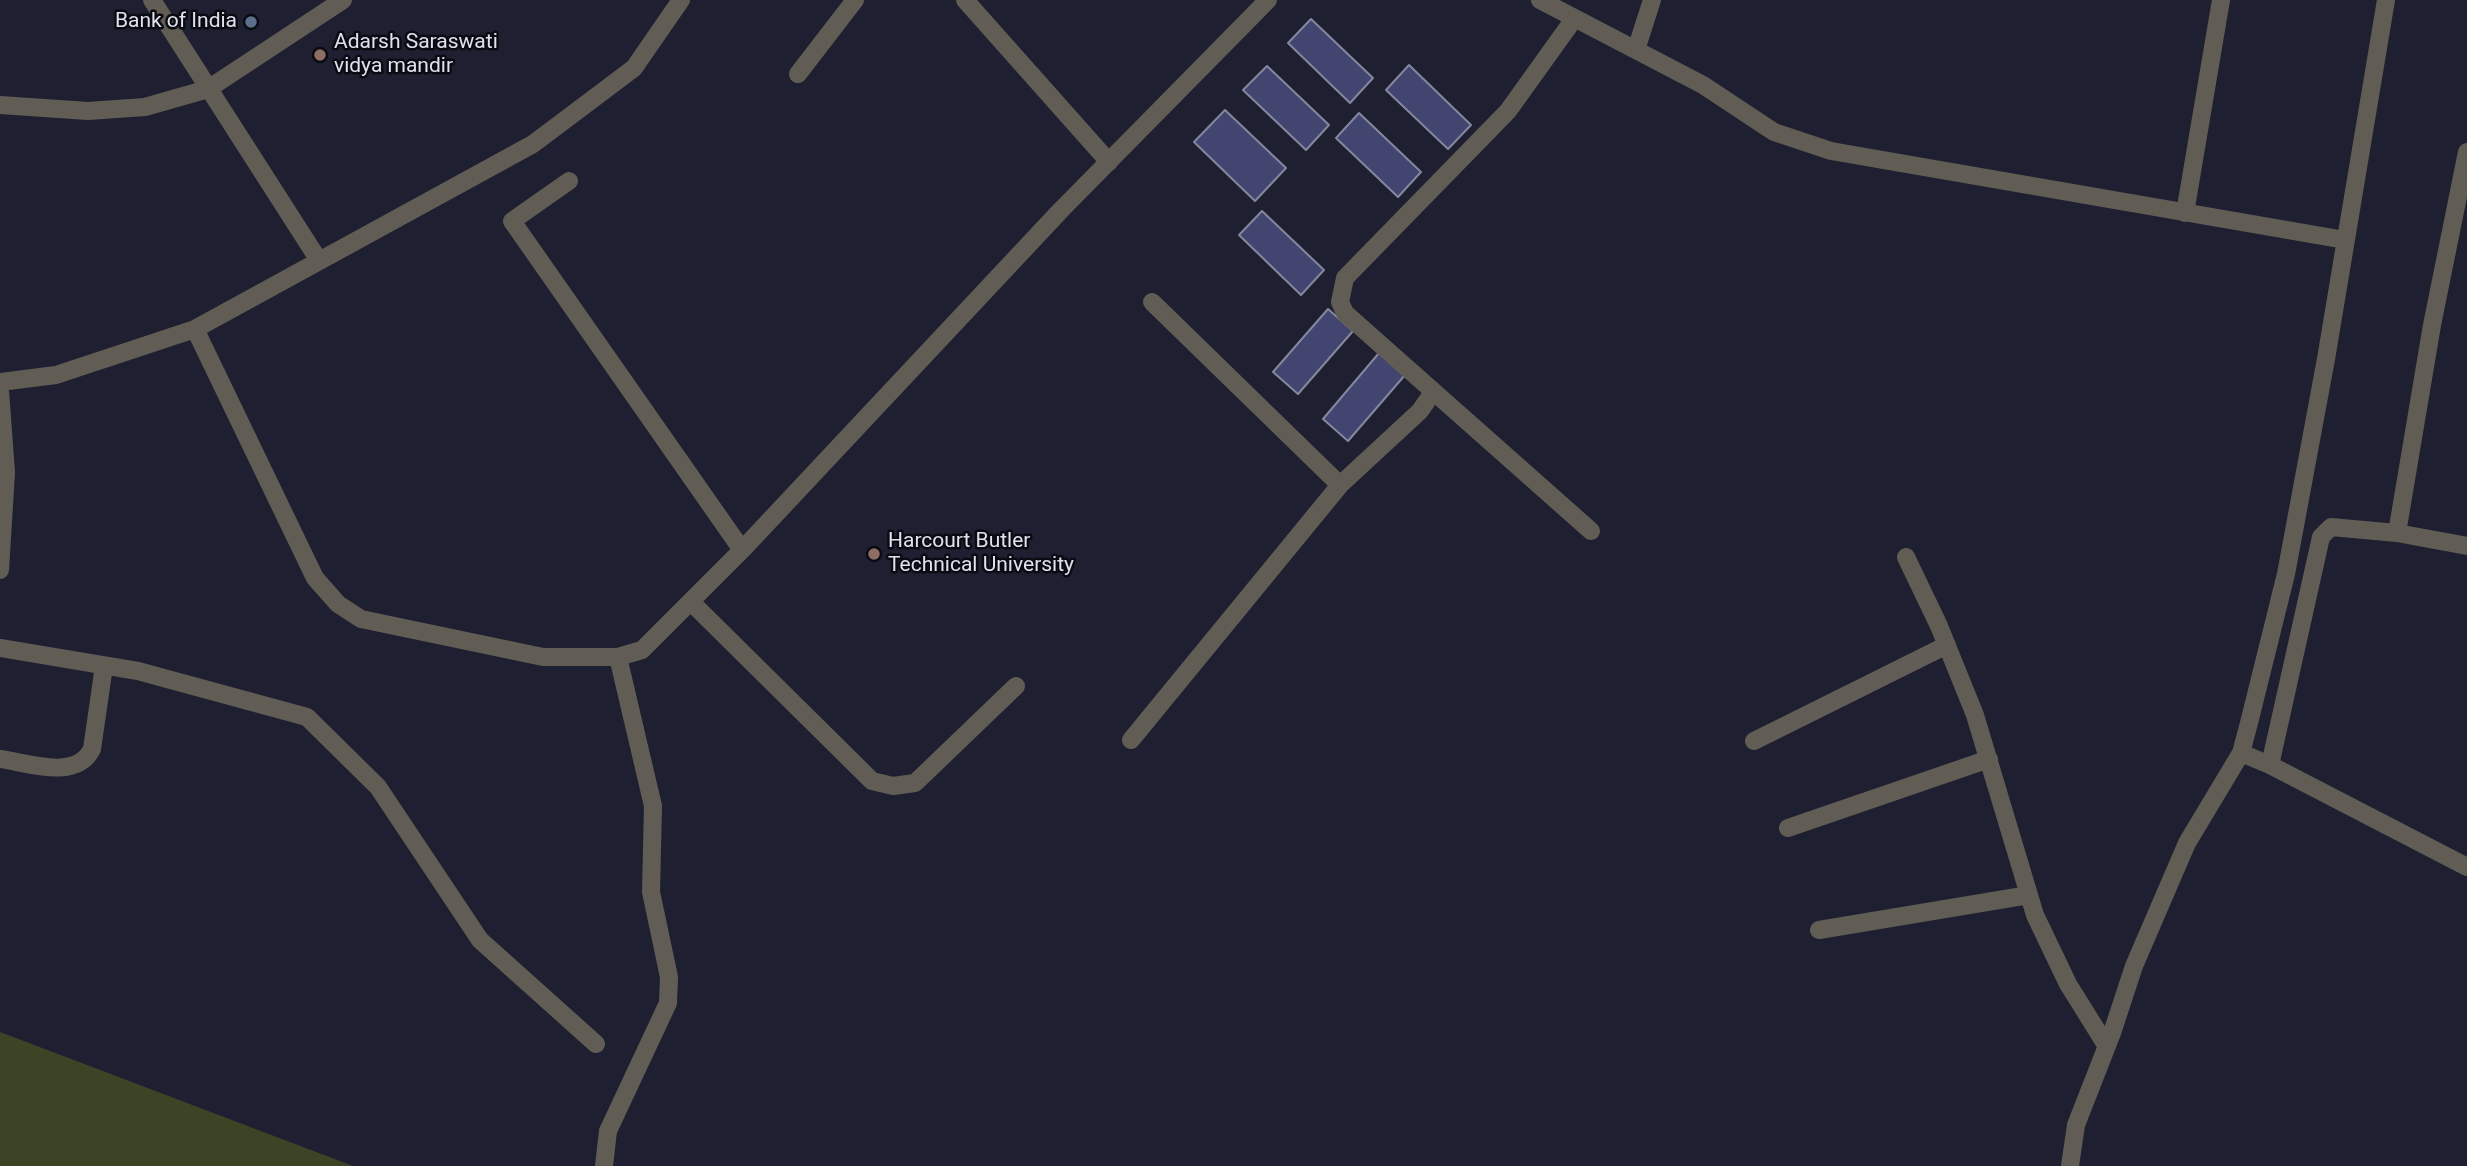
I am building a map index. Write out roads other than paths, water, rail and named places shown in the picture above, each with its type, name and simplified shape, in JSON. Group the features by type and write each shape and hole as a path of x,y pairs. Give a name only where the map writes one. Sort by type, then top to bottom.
{"street":[{"path":"152,0 318,258"},
{"path":"0,105 88,111 145,107 208,89 343,0"},
{"path":"0,382 56,375 195,329 318,258 533,144 634,68 681,0"},
{"path":"799,74 855,0"},
{"path":"965,0 1109,162"},
{"path":"195,329 315,578 338,604 360,618 543,657 618,657 642,650 692,603 1109,162 1268,0"},
{"path":"1540,0 1703,85 1774,132 1831,151 2345,240"},
{"path":"1636,50 1652,0"},
{"path":"2186,213 2221,0"},
{"path":"2070,1166 2076,1125 2134,966 2188,843 2241,753 2286,574 2386,0"},
{"path":"1574,19 1508,111 1345,278 1340,302 1345,313 1591,531"},
{"path":"2397,533 2432,325 2467,152"},
{"path":"569,181 512,221 742,550"},
{"path":"1152,302 1340,485"},
{"path":"0,391 6,472 0,570"},
{"path":"1131,740 1340,485 1420,411 1433,392"},
{"path":"2270,765 2321,537 2331,527 2397,533 2467,546"},
{"path":"1906,557 1947,645 1975,715 2035,915 2068,984 2106,1045"},
{"path":"692,603 872,781 893,786 915,783 1016,685"},
{"path":"1754,741 1947,645"},
{"path":"0,648 138,671 307,717 378,787 480,940 596,1044"},
{"path":"604,1166 608,1131 668,1003 669,977 650,892 653,806 618,657"},
{"path":"0,759 69,768 88,757 92,748 104,666"},
{"path":"2241,753 2270,765 2467,867"},
{"path":"1788,828 1989,759"},
{"path":"1819,930 2029,895"}],"place":[{"name":"Bank of India","path":"251,22"},
{"name":"Adarsh Saraswati vidya mandir","path":"320,55"},
{"name":"Harcourt Butler Technical University","path":"874,554"}]}
